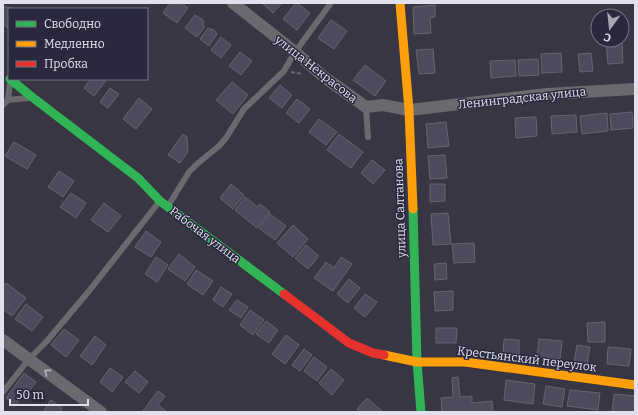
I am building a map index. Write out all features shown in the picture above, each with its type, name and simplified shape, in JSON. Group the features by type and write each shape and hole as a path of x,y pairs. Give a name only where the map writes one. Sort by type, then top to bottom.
{"street":[{"name":"улица Некрасова","path":"233,3 324,77 366,107 383,105 409,110"},
{"name":"улица Салтанова","path":"400,3 409,110 414,230 416,362 421,412"},
{"name":"Рабочая улица","path":"11,80 32,98 138,178 160,201 348,343 373,353 416,362"},
{"name":"Ленинградская улица","path":"409,110 547,94 635,89"},
{"path":"3,340 101,412"},
{"name":"Крестьянский переулок","path":"416,362 465,362 635,384"}],"lane":[{"path":"168,207 189,172 220,146 244,109 284,71 295,52 331,3"},
{"path":"10,80 5,103 32,98"},
{"path":"366,107 368,137"},
{"path":"3,392 89,291 160,201"}],"building":[{"path":"170,3 181,3 188,8 177,23 163,13"},
{"path":"262,3 282,3 273,13"},
{"path":"296,3 310,13 297,30 283,19"},
{"path":"435,5 435,17 430,18 431,33 414,34 413,7"},
{"path":"3,6 11,8 8,8 8,28 3,24"},
{"path":"195,15 203,20 204,28 197,37 185,28"},
{"path":"331,20 347,31 334,49 318,38"},
{"path":"208,28 214,30 217,34 209,46 200,39"},
{"path":"221,37 231,45 221,58 211,50"},
{"path":"607,48 622,48 623,63 608,64"},
{"path":"433,49 435,73 419,74 416,50"},
{"path":"240,52 252,61 241,75 229,66"},
{"path":"561,53 562,72 542,73 541,54"},
{"path":"591,53 593,71 580,72 578,54"},
{"path":"538,59 539,75 519,76 518,60"},
{"path":"515,60 516,76 491,78 490,61"},
{"path":"365,65 386,81 375,96 353,80"},
{"path":"90,80 106,80 94,96 84,88"},
{"path":"232,82 248,95 233,114 216,100"},
{"path":"280,85 292,95 282,108 269,98"},
{"path":"110,88 119,94 108,108 100,102"},
{"path":"139,98 152,109 136,129 123,119"},
{"path":"297,99 310,109 299,123 286,113"},
{"path":"632,112 633,128 611,130 610,114"},
{"path":"607,113 608,131 582,134 580,116"},
{"path":"576,115 577,132 552,134 551,116"},
{"path":"536,117 537,136 516,138 515,118"},
{"path":"319,119 337,132 326,145 309,132"},
{"path":"446,122 449,146 428,148 426,124"},
{"path":"183,134 187,137 188,152 180,163 168,155"},
{"path":"339,134 363,152 351,168 327,150"},
{"path":"14,142 36,155 27,169 5,156"},
{"path":"445,155 447,178 430,179 428,156"},
{"path":"372,160 385,170 373,184 361,173"},
{"path":"59,171 74,181 63,197 48,187"},
{"path":"231,184 244,195 233,209 220,198"},
{"path":"430,184 445,184 445,201 430,202"},
{"path":"71,193 86,203 76,218 60,207"},
{"path":"245,197 258,207 260,204 270,212 257,228 235,210"},
{"path":"104,203 121,216 108,232 91,220"},
{"path":"448,213 451,244 433,245 431,214"},
{"path":"270,214 286,226 275,240 259,228"},
{"path":"293,225 308,239 293,257 277,243"},
{"path":"146,231 161,242 151,257 135,247"},
{"path":"474,243 475,262 454,263 452,244"},
{"path":"306,245 319,256 308,269 295,258"},
{"path":"179,254 195,267 185,281 168,269"},
{"path":"156,257 168,265 157,282 145,274"},
{"path":"341,257 352,264 333,291 314,278 326,262 334,268"},
{"path":"446,263 447,279 435,280 434,264"},
{"path":"196,270 213,281 203,295 187,284"},
{"path":"349,279 360,288 348,303 337,294"},
{"path":"6,283 26,298 12,316 3,309 3,287"},
{"path":"221,287 232,294 223,307 213,300"},
{"path":"453,291 453,310 435,311 434,292"},
{"path":"365,294 377,302 365,317 354,308"},
{"path":"237,300 248,307 241,318 229,310"},
{"path":"26,304 43,317 32,331 15,319"},
{"path":"250,310 264,320 253,335 240,325"},
{"path":"266,321 278,330 269,343 256,334"},
{"path":"605,322 605,342 588,342 587,323"},
{"path":"436,328 457,328 456,343 436,343"},
{"path":"64,329 79,340 66,357 51,345"},
{"path":"286,335 299,345 285,364 272,354"},
{"path":"95,336 106,345 92,365 80,356"},
{"path":"504,339 519,340 519,357 503,356"},
{"path":"539,339 562,341 560,359 537,357"},
{"path":"577,345 590,347 587,365 574,363"},
{"path":"608,347 631,349 629,366 607,364"},
{"path":"304,349 312,355 300,371 292,365"},
{"path":"314,357 327,367 317,381 304,371"},
{"path":"110,368 123,377 112,392 100,382"},
{"path":"331,369 344,380 332,395 319,383"},
{"path":"135,371 148,382 139,393 125,382"},
{"path":"24,373 36,382 24,398 22,397 16,405 6,398"},
{"path":"458,377 460,397 472,396 472,403 492,401 493,412 442,412 441,398 453,397 452,378"},
{"path":"506,380 535,384 533,404 504,400"},
{"path":"546,386 565,389 562,407 543,404"},
{"path":"570,390 600,393 598,410 567,406"},
{"path":"158,391 165,396 158,405 167,412 142,412"},
{"path":"614,394 635,396 635,412 612,412"},
{"path":"367,398 383,412 361,412 357,409"},
{"path":"51,400 62,408 60,412 43,412"}],"traffic: fast":[{"path":"11,80 138,178 160,201 284,294"},
{"path":"413,209 417,362 421,412"}],"traffic: slow":[{"path":"400,3 409,110 413,209"},
{"path":"384,355 417,362 465,362 635,385"}],"traffic: jam":[{"path":"284,294 349,343 373,353 384,355"}]}
